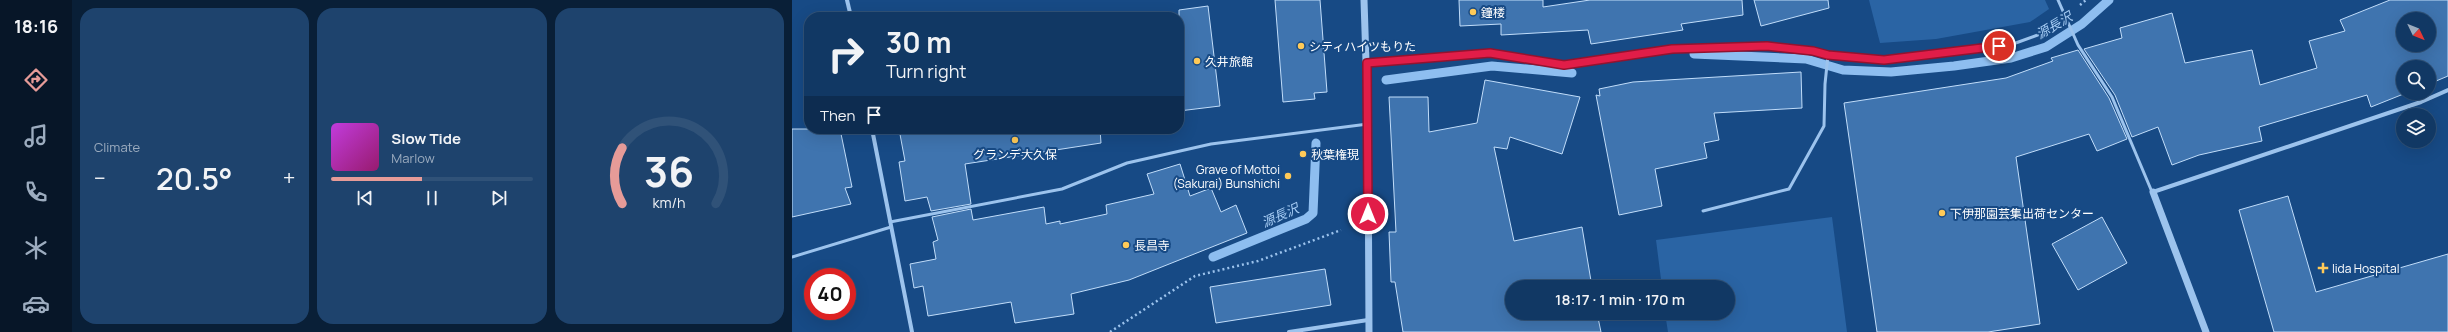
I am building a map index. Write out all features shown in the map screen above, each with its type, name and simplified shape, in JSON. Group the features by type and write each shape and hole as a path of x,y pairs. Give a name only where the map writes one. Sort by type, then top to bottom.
{"street":[{"path":"848,0 850,12"},
{"path":"1364,0 1368,124 1369,332"},
{"path":"2206,332 2153,192 2421,102 2448,90"},
{"path":"873,134 912,332"},
{"path":"1289,332 1368,320"}],"lane":[{"path":"2058,0 2078,45 2112,97 2153,192"},
{"path":"1367,63 1490,53 1564,65 1672,49 1767,46 1813,51 1828,55 1884,60 2013,44 2043,33 2065,17"},
{"path":"1703,211 1789,189 1824,126 1825,84 1828,55"},
{"path":"890,222 1062,190 1127,163 1211,144 1368,124"},
{"path":"792,257 892,227"}],"path":[{"path":"1110,332 1195,276 1258,261 1341,230"}],"shaded area":[{"path":"1869,0 2045,0 2049,9 2030,22 1936,39 1880,43"},
{"path":"1832,217 1847,332 1668,332 1666,320 1735,320 1735,280 1661,280 1656,240"}],"building":[{"name":"シティハイツもりた","path":"1275,0 1320,0 1327,92 1314,93 1315,99 1283,102"},
{"path":"1459,0 1543,0 1543,7 1590,0 1742,0 1743,15 1681,24 1683,30 1591,44 1588,30 1501,35 1501,24 1460,26"},
{"path":"1754,0 1828,0 1829,8 1761,26"},
{"path":"2390,0 2448,0 2448,76 2436,81 2436,60 2396,60 2396,97 2371,107 2367,95 2259,127 2262,141 2199,155 2172,165 2158,127 2132,137 2115,95 2084,49 2122,38 2120,28 2172,13 2185,63 2252,50 2260,85 2317,68 2309,41 2345,31 2340,20"},
{"name":"久井旅館","path":"1208,6 1220,106 1184,110 1184,12 1179,12 1179,10"},
{"name":"下伊那園芸集出荷センター","path":"2078,50 2109,98 2127,139 2097,151 2089,134 2016,157 2040,324 1988,332 1877,332 1844,103 2006,78 2053,61 2051,58"},
{"path":"1801,72 1802,108 1714,113 1719,140 1704,143 1707,158 1655,169 1662,206 1619,215 1596,95 1600,96 1599,89 1633,82"},
{"path":"1485,80 1580,97 1562,154 1510,137 1507,149 1494,147 1514,241 1582,227 1591,280 1505,280 1505,320 1598,320 1601,332 1403,332 1395,282 1391,282 1389,232 1396,232 1389,97 1428,97 1429,132 1477,123"},
{"path":"792,129 804,129 804,134 841,134 852,187 845,188 851,204 792,217"},
{"path":"900,134 1100,134 1101,143 965,164 971,204 931,211 927,197 905,201 899,162 905,161"},
{"path":"1180,164 1190,196 1211,188 1221,212 1236,205 1247,233 1129,280 1071,294 1074,314 1015,323 1011,302 928,316 923,286 914,288 910,264 936,259 933,242 938,240 932,217 971,209 973,220 1044,207 1046,224 1060,221 1060,224 1107,214 1106,205 1154,194 1147,174"},
{"path":"2288,196 2316,292 2448,254 2448,332 2274,332 2239,210"},
{"path":"2102,217 2127,263 2078,290 2052,244"},
{"path":"1325,269 1331,305 1216,323 1210,287"}],"waterway":[{"name":"源長沢","path":"1694,54 1806,59 1843,70 1891,72 1954,66 2011,58 2046,47 2082,24 2109,0"},
{"name":"源長沢","path":"1386,80 1492,66 1572,73"},
{"name":"源長沢","path":"1213,257 1306,219 1313,213 1316,143"}],"place":[{"name":"鐘楼","path":"1473,12"},
{"name":"シティハイツもりた","path":"1301,46"},
{"name":"久井旅館","path":"1197,61"},
{"name":"グランデ大久保","path":"1015,140"},
{"name":"秋葉権現","path":"1303,154"},
{"name":"Grave of Mottoi (Sakurai) Bunshichi","path":"1288,176"},
{"name":"下伊那園芸集出荷センター","path":"1942,213"},
{"name":"長昌寺","path":"1126,245"},
{"name":"Iida Hospital","path":"2323,268"}],"route":[{"path":"1368,214 1367,63 1490,53 1564,65 1672,49 1767,46 1813,51 1828,55 1884,60 1999,46"}]}
